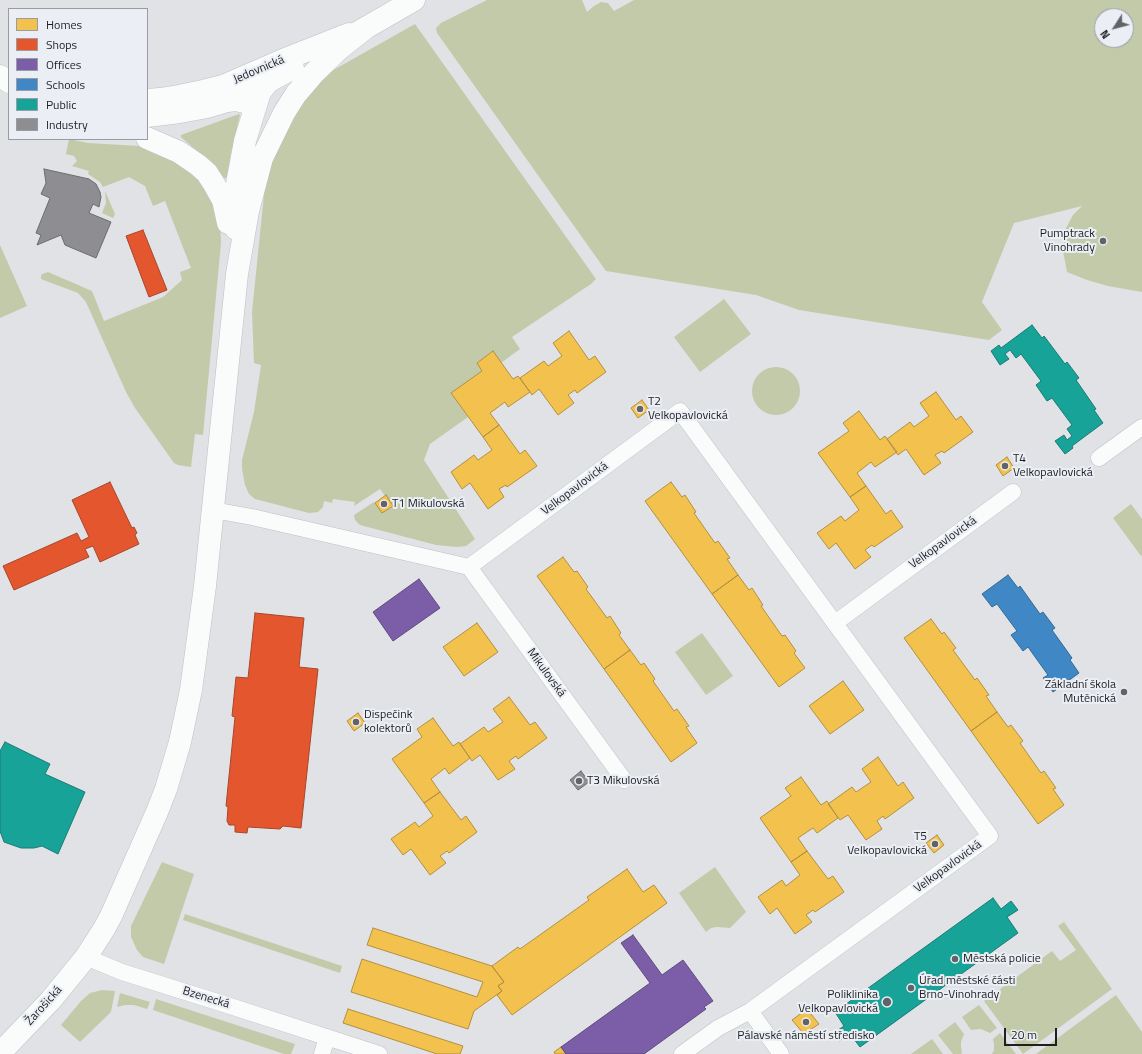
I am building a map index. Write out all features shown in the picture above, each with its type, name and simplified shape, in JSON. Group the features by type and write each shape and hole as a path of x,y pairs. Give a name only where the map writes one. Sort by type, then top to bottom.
{"main road":[{"name":"Jedovnická","path":"148,116 207,107 227,101 246,102 274,80 414,0"},
{"name":"Jedovnická","path":"148,100 186,95 223,86 283,60 367,28"},
{"path":"262,158 284,113 300,89 314,72 339,49 367,28"},
{"path":"246,102 262,110 266,120 266,132 262,158 248,212 237,274 235,195 245,141 246,102"},
{"path":"148,138 188,158 206,173 214,184 223,200 237,274"},
{"name":"Žarošická","path":"0,1053 50,1001 86,957 104,930 166,790 186,718 196,656 213,510 237,274"}],"street":[{"name":"Velkopavlovická","path":"469,567 680,410 990,836 750,1011 718,1028 682,1054"},
{"path":"1099,458 1142,427"},
{"name":"Velkopavlovická","path":"835,623 1013,492"},
{"path":"213,510 252,517 469,567"},
{"name":"Mikulovská","path":"469,567 624,780"},
{"name":"Bzenecká","path":"86,957 122,972 379,1054"},
{"path":"750,1011 781,1054"},
{"path":"322,1054 327,1037"}],"green space":[{"path":"487,0 582,0 587,12 601,2 608,3 614,11 634,0 1142,0 1142,292 1108,286 1067,272 1063,251 1065,230 1073,215 1082,206 1014,223 982,302 1002,330 989,340 799,310 756,295 606,271 437,33 436,28 441,23"},
{"path":"415,24 596,279 591,284 512,337 520,349 501,363 492,352 477,363 482,371 452,393 468,417 430,444 424,460 475,539 466,546 457,547 436,545 360,525 355,520 354,515 374,502 382,513 393,506 380,489 354,506 355,502 333,499 332,503 324,501 323,507 318,512 309,513 255,499 249,494 245,485 242,469 242,460 254,412 261,365 254,363 252,312 265,185 278,142 294,108 321,77"},
{"path":"239,114 227,176 224,178 203,156 181,137 181,135"},
{"path":"69,140 88,143 139,146 167,155 207,186 220,219 221,243 203,435 195,434 191,467 174,463 135,408 126,392 86,302 78,293 41,279 42,274 48,272 92,291 104,321 163,297 182,280 180,272 191,268 165,201 153,206 145,186 129,177 103,187 100,182 88,174 89,171 72,166 77,161 74,156 66,154"},
{"path":"105,191 115,214 113,218 102,213 106,203"},
{"path":"0,245 27,306 0,318"},
{"path":"724,299 751,334 700,372 674,337"},
{"path":"776,367 785,369 793,374 798,382 800,391 798,400 793,408 785,413 776,415 767,413 759,408 754,400 752,391 754,382 759,374 767,369"},
{"path":"1131,504 1142,519 1141,556 1113,518"},
{"path":"702,633 733,676 706,695 675,652"},
{"path":"162,862 194,874 164,964 143,957 137,950 131,937 131,926"},
{"path":"715,867 746,912 730,928 711,928 706,932 679,893"},
{"path":"185,914 342,966 340,973 183,920"},
{"path":"1064,922 1112,989 1023,1054 984,1001 1052,951 1060,961 1076,950 1058,926"},
{"path":"102,990 115,991 111,1012 80,1042 61,1025 81,1001 90,993"},
{"path":"120,993 150,1002 147,1009 134,1005 117,1007"},
{"path":"1116,995 1142,1032 1142,1054 1036,1054"},
{"path":"156,999 295,1044 291,1054 284,1054 153,1010"},
{"path":"979,1005 997,1028 990,1033 981,1029 971,1030 962,1017"},
{"path":"955,1022 964,1034 961,1042 961,1054 953,1054 938,1035"},
{"path":"1000,1033 1016,1054 992,1054 994,1050 993,1039"},
{"path":"932,1039 943,1054 911,1054"}],"building: Homes":[{"path":"569,331 589,360 595,356 606,372 577,393 575,390 568,395 574,403 558,415 539,389 532,395 520,378 544,361 548,366 562,356 553,343"},
{"path":"493,351 513,379 518,376 530,392 508,407 505,402 490,413 499,425 483,437 451,393 482,371 477,363"},
{"path":"936,392 956,420 961,416 973,432 944,453 942,451 935,455 941,463 924,475 906,449 898,455 887,439 910,422 914,427 929,416 920,403"},
{"name":"T2 Velkopavlovická","path":"642,400 649,410 638,418 631,408"},
{"path":"859,411 880,440 885,436 897,452 875,467 871,462 857,473 866,486 850,497 818,453 849,431 843,423"},
{"path":"499,425 520,454 525,450 537,466 507,487 506,485 499,489 504,497 488,509 470,483 462,489 451,472 474,455 478,460 492,450 483,437"},
{"name":"T4 Velkopavlovická","path":"1007,457 1014,468 1003,476 996,465"},
{"path":"671,482 682,497 685,495 696,512 694,513 715,543 718,541 730,558 727,559 738,575 712,594 645,501"},
{"path":"866,486 886,514 891,510 903,527 874,547 872,545 865,550 871,557 855,569 836,543 829,549 817,533 841,516 845,521 859,510 850,497"},
{"name":"T1 Mikulovská","path":"386,495 393,506 382,513 375,503"},
{"path":"563,557 574,572 577,571 588,587 586,589 607,618 610,616 621,633 619,635 630,650 604,669 537,576"},
{"path":"738,575 749,590 752,588 763,605 761,606 782,636 785,635 796,651 794,653 805,668 779,687 712,594"},
{"path":"931,619 942,634 944,632 956,648 953,650 975,680 977,678 989,695 986,696 997,712 971,731 904,638"},
{"path":"477,623 498,652 464,676 443,647"},
{"path":"630,650 641,665 644,663 655,679 653,681 674,711 677,709 689,726 686,727 697,743 671,762 604,669"},
{"path":"843,681 864,710 830,734 809,706"},
{"path":"509,697 530,725 535,722 547,738 518,759 516,756 509,761 515,769 498,780 480,755 472,761 460,744 484,727 488,732 503,722 493,709"},
{"path":"997,712 1008,727 1011,725 1023,741 1020,743 1041,773 1044,771 1056,788 1053,789 1064,805 1038,824 971,731"},
{"name":"Dispečink kolektorů","path":"358,713 365,723 354,731 347,721"},
{"path":"433,718 453,746 459,742 470,758 449,774 445,768 431,779 440,792 424,803 392,759 422,737 417,729"},
{"path":"878,757 898,786 903,782 914,798 885,819 883,816 877,821 882,829 866,840 848,815 840,820 828,804 852,787 856,792 871,782 862,769"},
{"path":"801,777 821,805 827,801 838,818 817,833 813,828 798,838 807,851 791,862 760,818 791,796 785,788"},
{"path":"440,792 461,820 466,816 477,832 449,853 447,851 440,856 446,863 430,875 411,849 403,855 391,839 415,822 419,827 433,816 424,803"},
{"name":"T5 Velkopavlovická","path":"937,835 944,845 934,853 926,843"},
{"path":"807,851 828,879 833,876 844,892 815,912 813,910 806,915 812,922 795,934 777,908 770,914 758,897 782,880 786,886 800,875 791,862"},
{"path":"627,869 643,892 654,885 667,903 512,1015 497,995 502,991 498,986 504,982 492,966 518,947 520,949 589,900 587,897"},
{"path":"373,928 492,966 504,982 498,986 502,991 474,1011 468,1029 351,992 362,959 477,997 483,982 367,945"},
{"path":"348,1009 463,1046 460,1054 437,1054 343,1023"},
{"name":"Pálavské náměstí středisko","path":"807,1009 819,1024 804,1034 792,1020"},
{"path":"561,1047 566,1054 555,1054 554,1052"}],"building: Shops":[{"path":"143,230 167,290 149,297 126,236"},
{"path":"110,482 132,528 134,527 137,533 135,535 139,544 100,562 93,546 85,549 89,557 14,590 3,566 77,533 81,541 89,537 72,500"},
{"path":"255,613 304,618 299,667 318,669 301,828 283,826 280,829 248,827 247,833 235,832 235,825 229,825 227,821 228,807 226,806 235,717 232,716 236,677 248,678"}],"building: Offices":[{"path":"419,579 440,608 393,641 373,612"},
{"path":"633,935 662,975 683,960 713,1001 704,1007 706,1009 644,1054 566,1054 561,1047 650,983 621,943"}],"building: Schools":[{"path":"1008,575 1018,588 1020,586 1040,614 1043,612 1055,628 1052,630 1072,658 1070,660 1079,673 1053,692 1043,678 1048,675 1028,647 1023,651 1011,635 1017,631 997,604 992,607 982,594"}],"building: Public":[{"path":"1032,325 1042,338 1044,336 1065,364 1067,362 1079,378 1076,380 1096,409 1094,410 1103,423 1072,446 1073,448 1065,454 1055,441 1064,435 1067,440 1072,436 1067,429 1072,425 1052,398 1047,401 1036,385 1041,381 1021,354 1016,358 1010,350 1005,354 1009,359 1000,365 991,351 999,345 1001,348"},
{"path":"5,742 50,764 45,774 85,792 58,854 42,846 34,848 21,848 4,842 0,831 0,751"},
{"path":"993,898 1001,909 1011,901 1018,910 1007,917 1018,933 860,1047 850,1034 839,1041 834,1033 844,1026 835,1012"}],"building: Industry":[{"path":"44,169 89,179 96,184 101,197 99,207 93,204 89,213 111,222 96,258 65,245 61,235 37,245 41,235 36,233 50,198 41,194 46,183"},
{"name":"T3 Mikulovská","path":"581,771 589,782 578,790 570,780"}],"place":[{"name":"Pumptrack Vinohrady","path":"1103,241"},
{"name":"T2 Velkopavlovická","path":"640,409"},
{"name":"T4 Velkopavlovická","path":"1005,466"},
{"name":"T1 Mikulovská","path":"384,504"},
{"name":"Základní škola Mutěnická","path":"1124,692"},
{"name":"Dispečink kolektorů","path":"356,722"},
{"name":"T3 Mikulovská","path":"579,781"},
{"name":"T5 Velkopavlovická","path":"935,844"},
{"name":"Městská policie","path":"955,959"},
{"name":"Úřad městské části Brno-Vinohrady","path":"911,988"},
{"name":"Poliklinika Velkopavlovická","path":"887,1002"},
{"name":"Pálavské náměstí středisko","path":"806,1022"}]}
